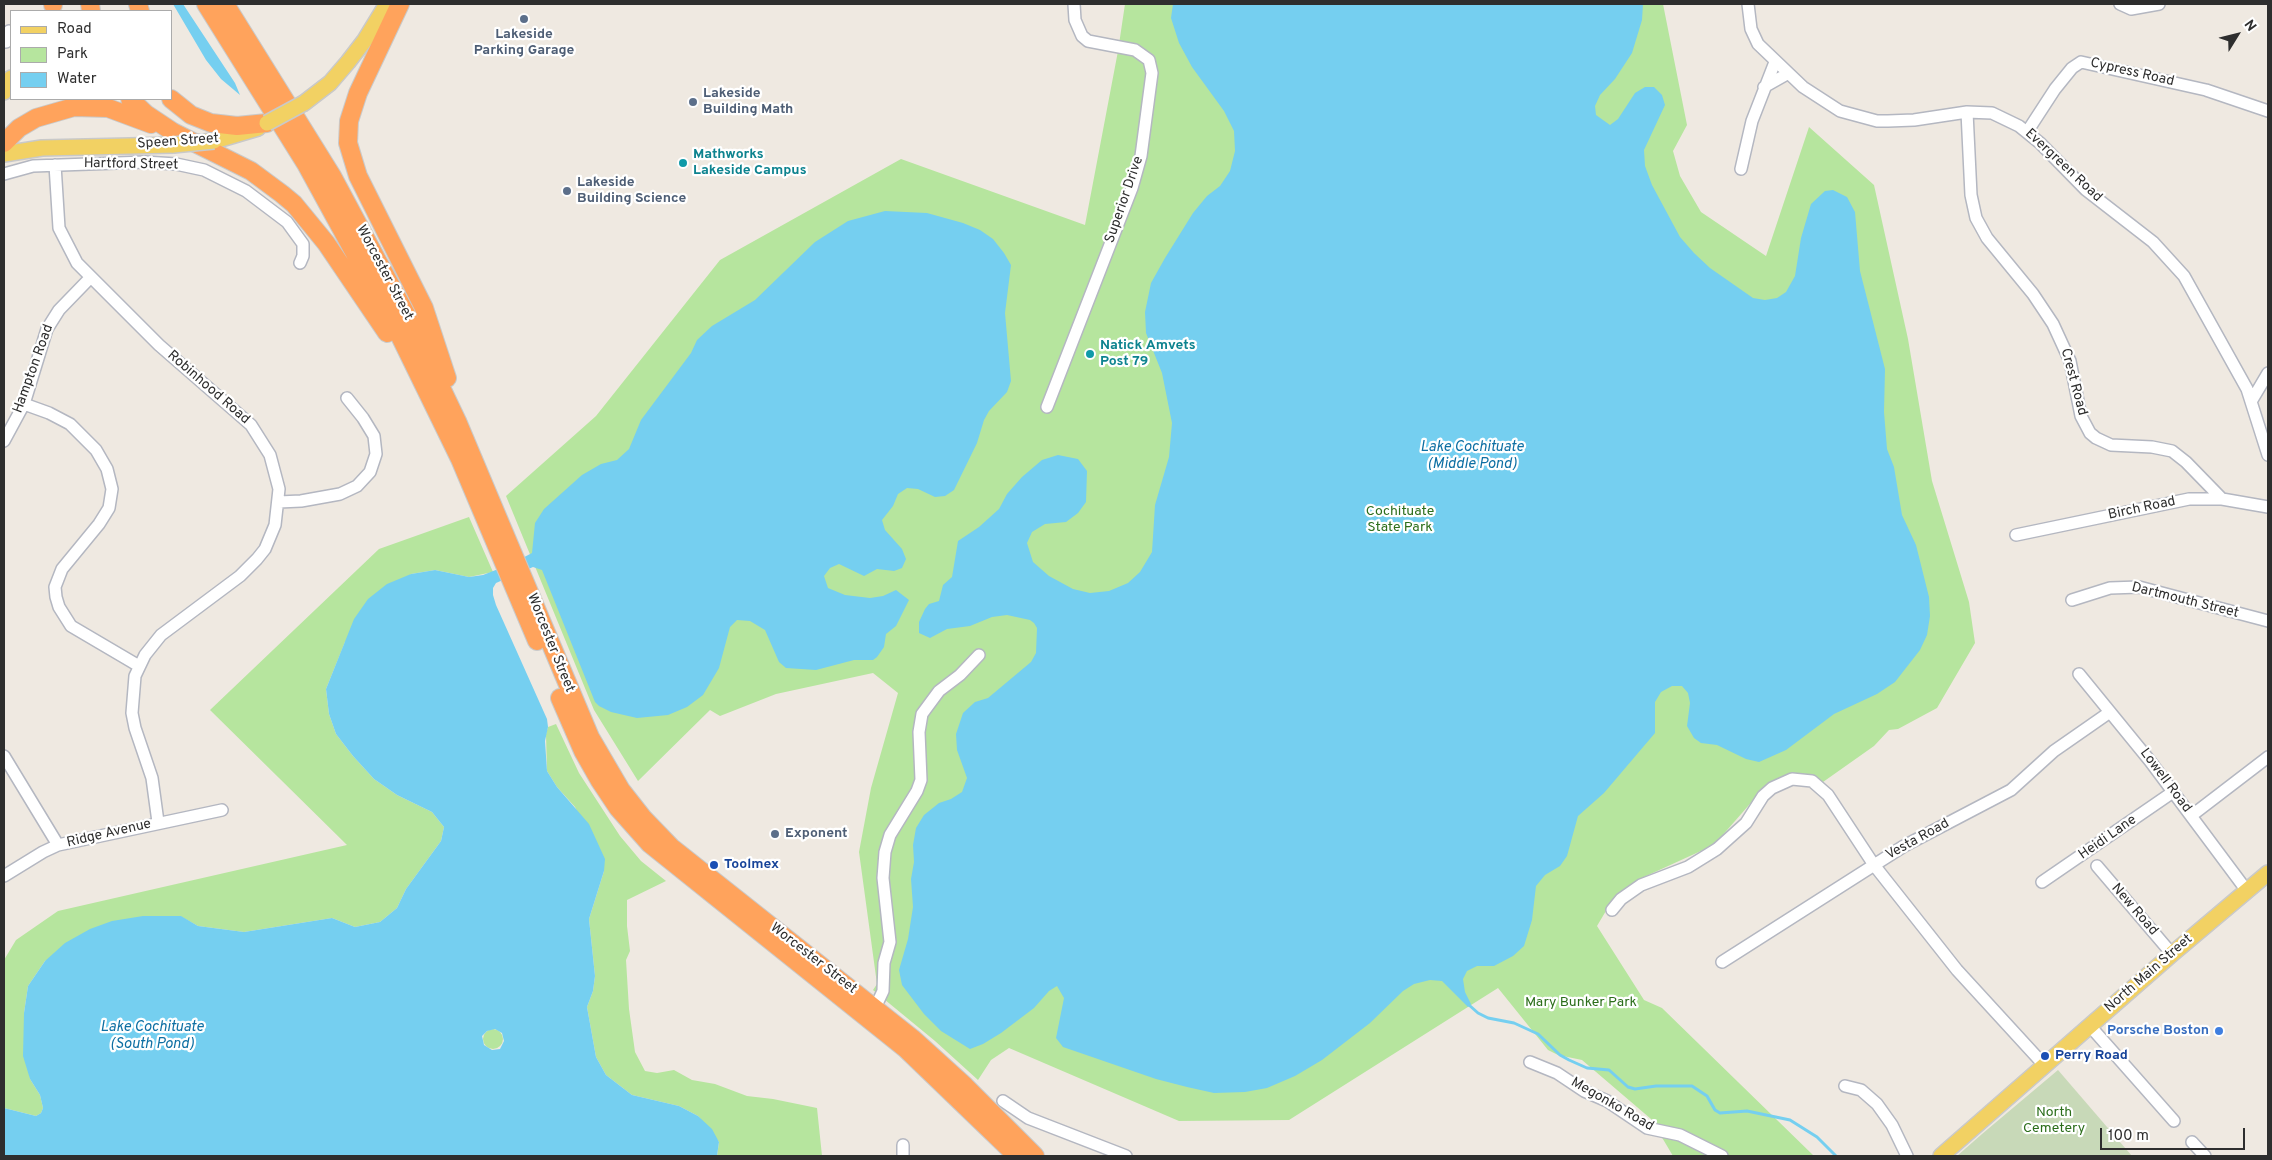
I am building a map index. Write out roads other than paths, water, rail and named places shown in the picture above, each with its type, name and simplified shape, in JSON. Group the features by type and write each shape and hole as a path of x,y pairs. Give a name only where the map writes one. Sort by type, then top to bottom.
{"highway":[{"name":"Worcester Street","path":"206,4 266,96 325,197 386,310 510,559"},
{"name":"Worcester Street","path":"225,4 308,136 370,245 441,385 472,457 583,751 604,787 628,821 650,844 675,866 913,1055 1017,1156"},
{"path":"400,4 355,102 348,132 350,154 364,188 424,308 472,457"},
{"path":"131,100 173,138"},
{"path":"171,100 191,115 211,123 237,126 267,123"},
{"path":"4,143 19,128 55,110 74,106 108,108 251,171 294,204 321,236 435,407"},
{"name":"Worcester Street","path":"519,581 590,737 607,768 634,806 671,847 875,1008 940,1062 1035,1156"}],"main road":[{"name":"Speen Street","path":"4,154 42,148 173,138 214,141 239,135 267,123 304,103 330,83 365,40 387,4"},
{"path":"4,92 10,80"},
{"name":"North Main Street","path":"1941,1156 2172,954 2268,873"}],"street":[{"name":"Superior Drive","path":"1047,407 1132,188 1141,156 1152,74 1149,60 1135,50 1088,41 1082,36 1075,20 1074,4"},
{"name":"Evergreen Road","path":"1748,4 1753,36 1775,62 1810,93 1847,113 1877,121 1914,120 1967,112 1992,113 2010,121 2027,132 2086,190 2145,235 2176,266 2194,291 2252,400 2268,455"},
{"path":"2120,4 2131,9 2159,4"},
{"path":"4,42 6,42 9,31"},
{"path":"1741,169 1749,130 1775,62"},
{"name":"Cypress Road","path":"2027,132 2055,89 2072,68 2081,62 2206,90 2268,111"},
{"path":"1764,87 1787,74"},
{"name":"Crest Road","path":"1967,112 1971,195 1976,218 1987,238 2032,294 2053,324 2070,361 2081,416 2090,433 2111,445 2152,446 2172,451 2186,462 2222,499"},
{"name":"Hartford Street","path":"4,174 23,167 157,162 183,165 211,173 254,196 290,226 299,237 304,248 300,263"},
{"name":"Robinhood Road","path":"55,165 59,228 74,258 90,278 159,345 251,425 272,460 279,489 279,502 271,537 257,559 240,576 165,631 152,644 139,666 132,688 132,713 135,728 152,778 158,822"},
{"name":"Hampton Road","path":"4,441 24,404 47,330 59,310 90,278"},
{"path":"2252,400 2268,373"},
{"path":"279,502 301,501 340,494 349,491 365,480 374,463 376,445 369,427 347,398"},
{"path":"24,404 49,413 70,424 96,450 107,470 112,489 109,508 105,517 62,569 55,587 59,607 71,626 139,666"},
{"name":"Birch Road","path":"2016,535 2189,499 2222,499 2268,507"},
{"name":"Dartmouth Street","path":"2072,600 2110,588 2139,586 2268,622"},
{"path":"875,1008 883,991 884,963 890,942 883,878 884,858 890,835 917,791 921,780 919,732 922,714 939,691 960,675 979,655"},
{"name":"Lowell Road","path":"2079,674 2192,816 2247,891"},
{"name":"Vesta Road","path":"1722,962 1920,837 2010,790 2054,751 2110,712"},
{"path":"4,756 58,845"},
{"path":"2192,816 2268,757"},
{"path":"1612,910 1621,899 1641,885 1688,867 1717,849 1746,823 1763,796 1772,788 1787,780 1802,778 1816,784 1828,795 1874,865 1962,976 2045,1066"},
{"name":"Heidi Lane","path":"2042,882 2173,792"},
{"name":"Ridge Avenue","path":"4,876 58,845 158,822 222,810"},
{"name":"New Road","path":"2097,866 2172,954"},
{"path":"2090,1026 2174,1122"},
{"name":"Megonko Road","path":"1530,1062 1557,1073 1606,1101 1647,1128 1680,1136 1722,1156"},
{"path":"1846,1086 1856,1088 1865,1093 1877,1104 1892,1126 1907,1156"},
{"path":"1003,1101 1028,1118 1126,1156"},
{"path":"2192,1142 2205,1156"}],"water":[{"path":"173,4 183,4 235,83 240,95 221,79 206,60"},
{"name":"Lake Cochituate (Middle Pond)","path":"1173,4 1643,4 1642,20 1632,53 1615,79 1600,95 1595,106 1596,115 1610,125 1618,119 1635,93 1645,87 1654,87 1662,95 1665,105 1644,150 1645,166 1652,185 1680,237 1694,253 1710,268 1753,298 1765,300 1777,298 1786,292 1795,276 1801,238 1811,204 1825,191 1833,190 1847,197 1855,212 1860,271 1885,369 1884,412 1887,449 1894,467 1902,515 1916,545 1929,597 1930,616 1927,635 1920,650 1895,682 1877,694 1834,714 1786,750 1759,762 1746,759 1717,745 1701,743 1694,738 1687,726 1690,703 1688,693 1682,686 1672,686 1661,692 1655,702 1655,733 1604,793 1578,816 1567,856 1560,866 1545,875 1536,886 1532,920 1524,946 1513,956 1494,966 1477,966 1467,971 1463,979 1465,992 1471,1004 1468,1007 1442,981 1430,980 1414,984 1403,991 1370,1023 1322,1060 1295,1076 1267,1088 1245,1092 1214,1093 1187,1087 1156,1079 1063,1047 1056,1038 1064,998 1057,986 1049,991 1034,1008 1001,1033 983,1044 970,1049 941,1031 924,1014 902,985 899,970 908,939 913,907 911,879 916,828 924,815 939,803 951,799 962,792 967,778 957,750 956,734 963,713 975,702 988,698 1031,662 1036,653 1037,628 1034,623 1030,620 1007,615 992,617 970,626 947,629 930,638 919,633 919,622 925,609 929,604 939,601 943,585 952,577 958,541 979,527 999,509 1007,494 1022,477 1042,460 1058,455 1078,459 1087,471 1086,502 1078,513 1066,522 1045,524 1032,532 1027,543 1033,562 1049,576 1073,589 1090,593 1109,591 1128,583 1140,572 1152,552 1155,505 1169,457 1172,423 1162,373 1146,333 1145,312 1151,283 1193,213 1207,196 1220,186 1230,171 1235,151 1234,131 1224,111 1192,67 1179,43 1171,18"},
{"name":"Lake Cochituate (South Pond)","path":"885,211 927,213 980,230 993,239 1011,265 1005,313 1011,381 1007,392 989,411 984,420 977,443 954,490 945,496 935,497 918,489 907,488 898,494 893,506 882,520 885,530 902,549 906,559 902,568 894,571 877,569 864,576 839,564 830,568 824,576 828,588 845,595 870,598 883,596 896,590 909,600 896,626 886,634 884,647 877,657 873,660 854,660 816,670 786,668 779,662 765,630 750,621 737,620 730,627 719,668 703,695 687,707 668,715 637,718 611,712 595,702 542,570 533,567 496,583 493,588 496,605 547,719 548,727 545,741 547,771 557,787 589,824 605,859 604,871 589,919 595,976 593,991 587,1007 596,1057 606,1075 632,1095 679,1106 698,1116 712,1129 719,1142 717,1156 4,1156 4,1108 36,1116 41,1113 43,1108 40,1095 30,1079 23,1056 24,1013 28,986 45,961 65,943 90,929 112,921 143,916 181,916 198,926 244,932 332,918 355,927 380,922 397,908 406,889 441,841 444,827 432,812 397,795 374,779 336,734 329,714 326,689 354,619 368,599 387,584 411,574 435,570 469,577 483,575 532,553 535,523 544,509 582,475 601,464 617,460 629,449 641,420 691,353 697,340 712,326 755,300 815,242 848,221","holes":["495,1029 502,1033 504,1041 500,1049 492,1050 484,1045 482,1036 487,1031"]}],"waterway":[{"path":"1469,1005 1478,1013 1488,1018 1514,1023 1538,1034 1560,1055 1569,1060 1587,1068 1609,1070 1628,1087 1635,1089 1656,1086 1692,1086 1707,1096 1715,1110 1720,1113 1747,1111 1790,1120 1817,1137 1836,1156"}],"place":[{"name":"Lakeside Parking Garage","path":"524,19"},
{"name":"Lakeside Building Math","path":"693,102"},
{"name":"Mathworks Lakeside Campus","path":"683,163"},
{"name":"Lakeside Building Science","path":"567,191"},
{"name":"Natick Amvets Post 79","path":"1090,354"},
{"name":"Exponent","path":"775,834"},
{"name":"Toolmex","path":"714,865"},
{"name":"Porsche Boston","path":"2219,1031"},
{"name":"Perry Road","path":"2045,1056"}],"park label":[{"name":"Cochituate State Park","path":"1400,520"},
{"name":"Mary Bunker Park","path":"1581,1003"},
{"name":"North Cemetery","path":"2054,1122"}]}
